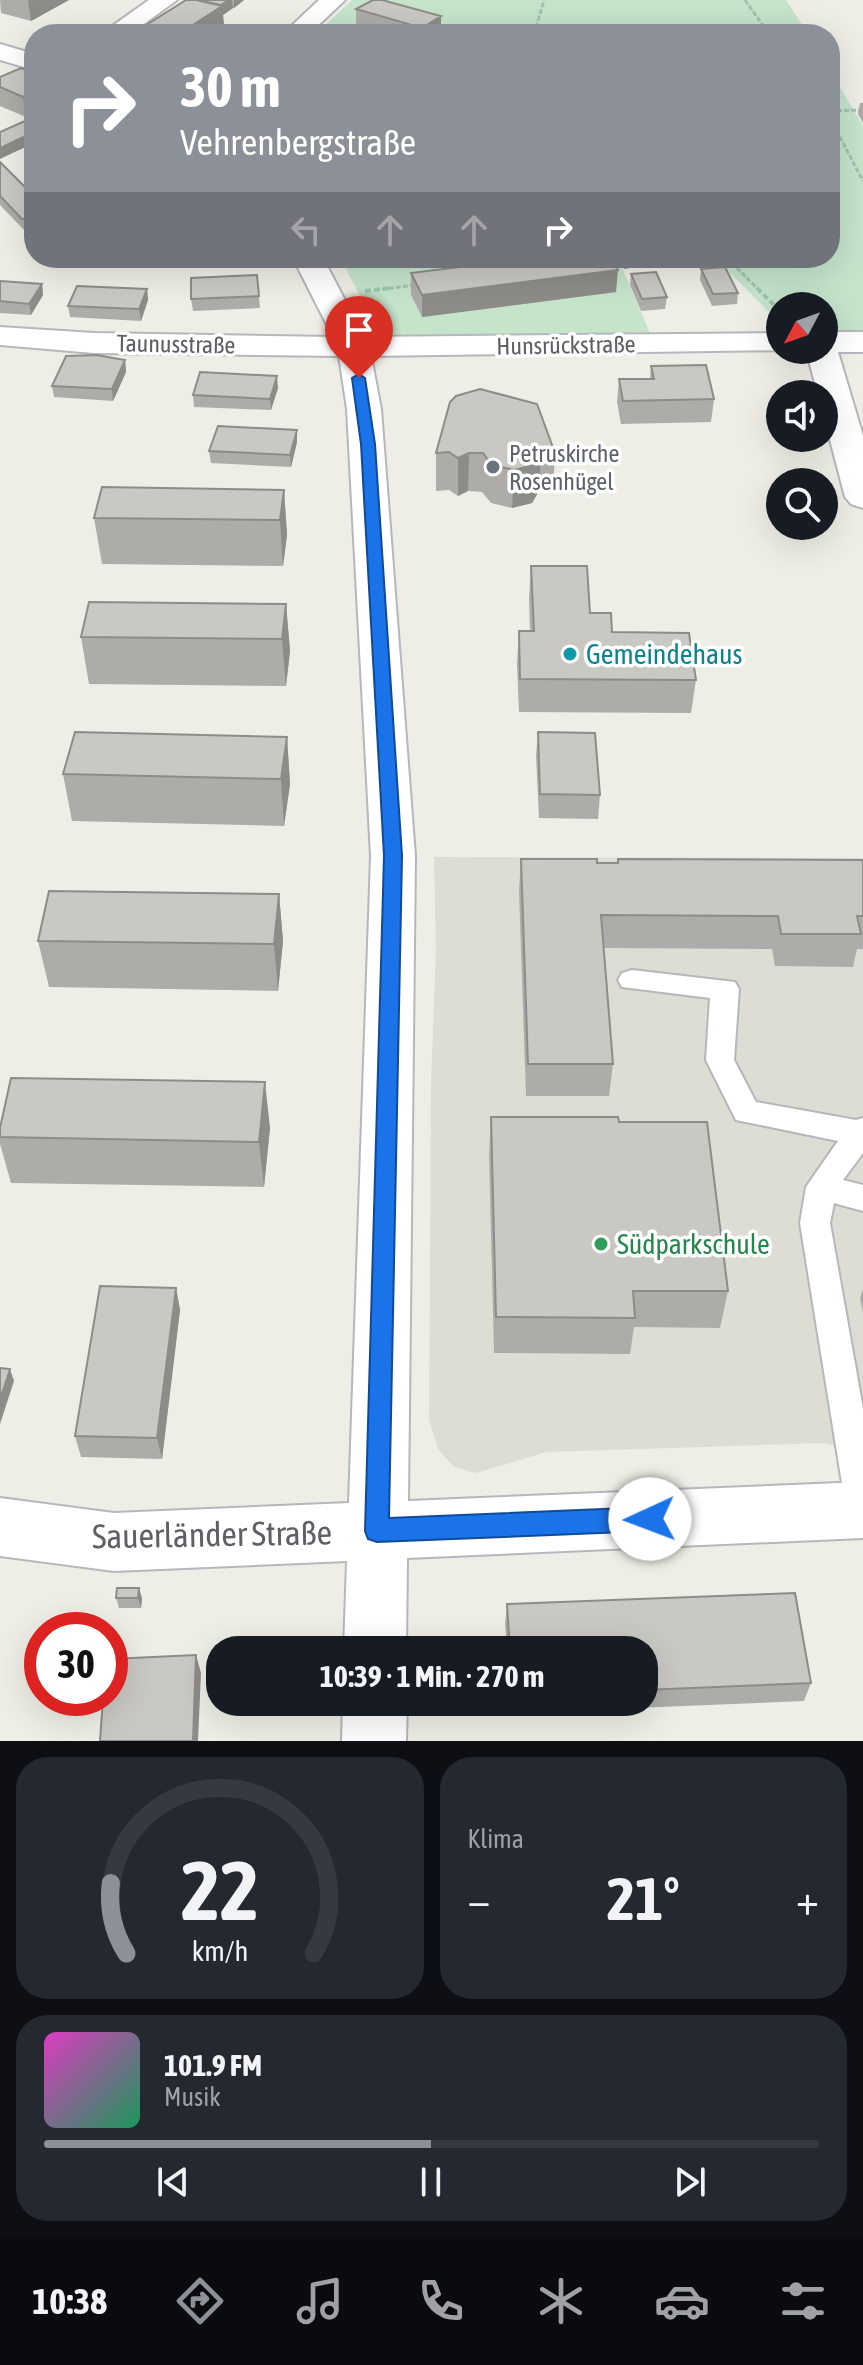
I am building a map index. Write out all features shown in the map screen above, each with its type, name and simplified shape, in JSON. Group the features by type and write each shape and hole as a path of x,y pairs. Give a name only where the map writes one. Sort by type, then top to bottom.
{"street":[{"path":"128,24 165,0"},
{"path":"306,24 333,0"},
{"path":"0,52 24,59"},
{"path":"314,268 353,347 368,444 393,856 375,1636"},
{"name":"Taunusstraße","path":"0,336 94,343 353,347"},
{"path":"838,342 863,342"},
{"name":"Hunsrückstraße","path":"353,347 766,343"},
{"path":"826,364 863,497"},
{"name":"Sauerländer Straße","path":"0,1527 114,1542 863,1509"},
{"path":"374,1741 375,1716"}],"lane":[{"path":"632,980 725,989 720,1060 746,1112 862,1131 821,1187 815,1223 863,1509"},
{"path":"821,1187 863,1198"}],"path":[{"path":"537,24 544,0"},
{"path":"745,0 762,24"},
{"path":"840,111 863,110"},
{"path":"840,137 863,181"},
{"path":"737,268 766,297"},
{"path":"330,296 421,284"}],"shaded area":[{"name":"Südparkschule","path":"434,857 863,858 863,1452 824,1443 546,1452 476,1473 454,1467 438,1449 429,1420 431,1084 436,950"}],"green space":[{"path":"352,0 786,0 802,24 327,24"},
{"path":"840,87 863,126 863,330 838,331 838,292 766,292 766,309 725,268 840,268"},
{"path":"345,268 621,268 650,333 398,336 377,328"}],"building":[{"path":"186,0 222,6 194,24 148,24"},
{"path":"204,0 229,0 221,5"},
{"path":"373,0 382,0 441,16 428,24 408,24 356,9"},
{"path":"24,69 24,97 0,87 0,77"},
{"path":"24,121 24,137 0,148 0,132"},
{"path":"0,162 24,186 24,219 0,196"},
{"path":"452,268 618,270 422,295 411,273"},
{"path":"726,268 738,293 713,294 701,269"},
{"path":"656,272 667,297 642,299 631,274"},
{"path":"257,275 259,296 191,299 191,278"},
{"path":"0,281 42,284 29,304 0,301"},
{"path":"77,286 147,289 139,309 68,306"},
{"path":"96,355 125,360 112,389 52,386 66,356"},
{"path":"706,365 714,399 623,401 619,379 654,379 651,366"},
{"path":"200,372 277,376 270,399 193,395"},
{"path":"480,389 537,404 555,453 541,453 534,465 514,470 492,465 483,453 469,453 458,458 449,452 436,453 450,402 456,396"},
{"path":"218,426 297,430 290,455 209,451"},
{"path":"102,487 284,490 280,520 94,518"},
{"path":"531,566 587,566 590,613 611,613 612,632 689,633 696,680 520,679 519,631 534,631"},
{"path":"89,602 286,604 282,639 81,637"},
{"path":"75,732 287,737 281,779 63,774"},
{"path":"538,732 595,733 600,795 540,794"},
{"path":"521,859 597,859 597,863 618,863 618,859 863,860 863,916 857,916 861,934 781,934 778,916 601,915 613,1064 528,1064"},
{"path":"49,891 279,894 274,944 38,941"},
{"path":"11,1078 265,1082 259,1142 0,1137"},
{"name":"Südparkschule","path":"491,1117 618,1117 619,1122 707,1122 728,1291 633,1291 635,1318 496,1317"},
{"path":"100,1286 176,1288 157,1438 75,1436"},
{"path":"0,1368 10,1369 0,1400"},
{"path":"117,1588 139,1588 138,1598 116,1598"},
{"path":"795,1593 811,1683 658,1689 658,1636 509,1636 507,1604"},
{"path":"196,1655 193,1741 100,1741 102,1716 128,1716 128,1658"}],"place":[{"name":"Petruskirche Rosenhügel","path":"493,467"},
{"name":"Gemeindehaus","path":"570,654"},
{"name":"Südparkschule","path":"601,1244"}],"route":[{"path":"359,378 368,444 393,856 377,1531 650,1519"}]}
